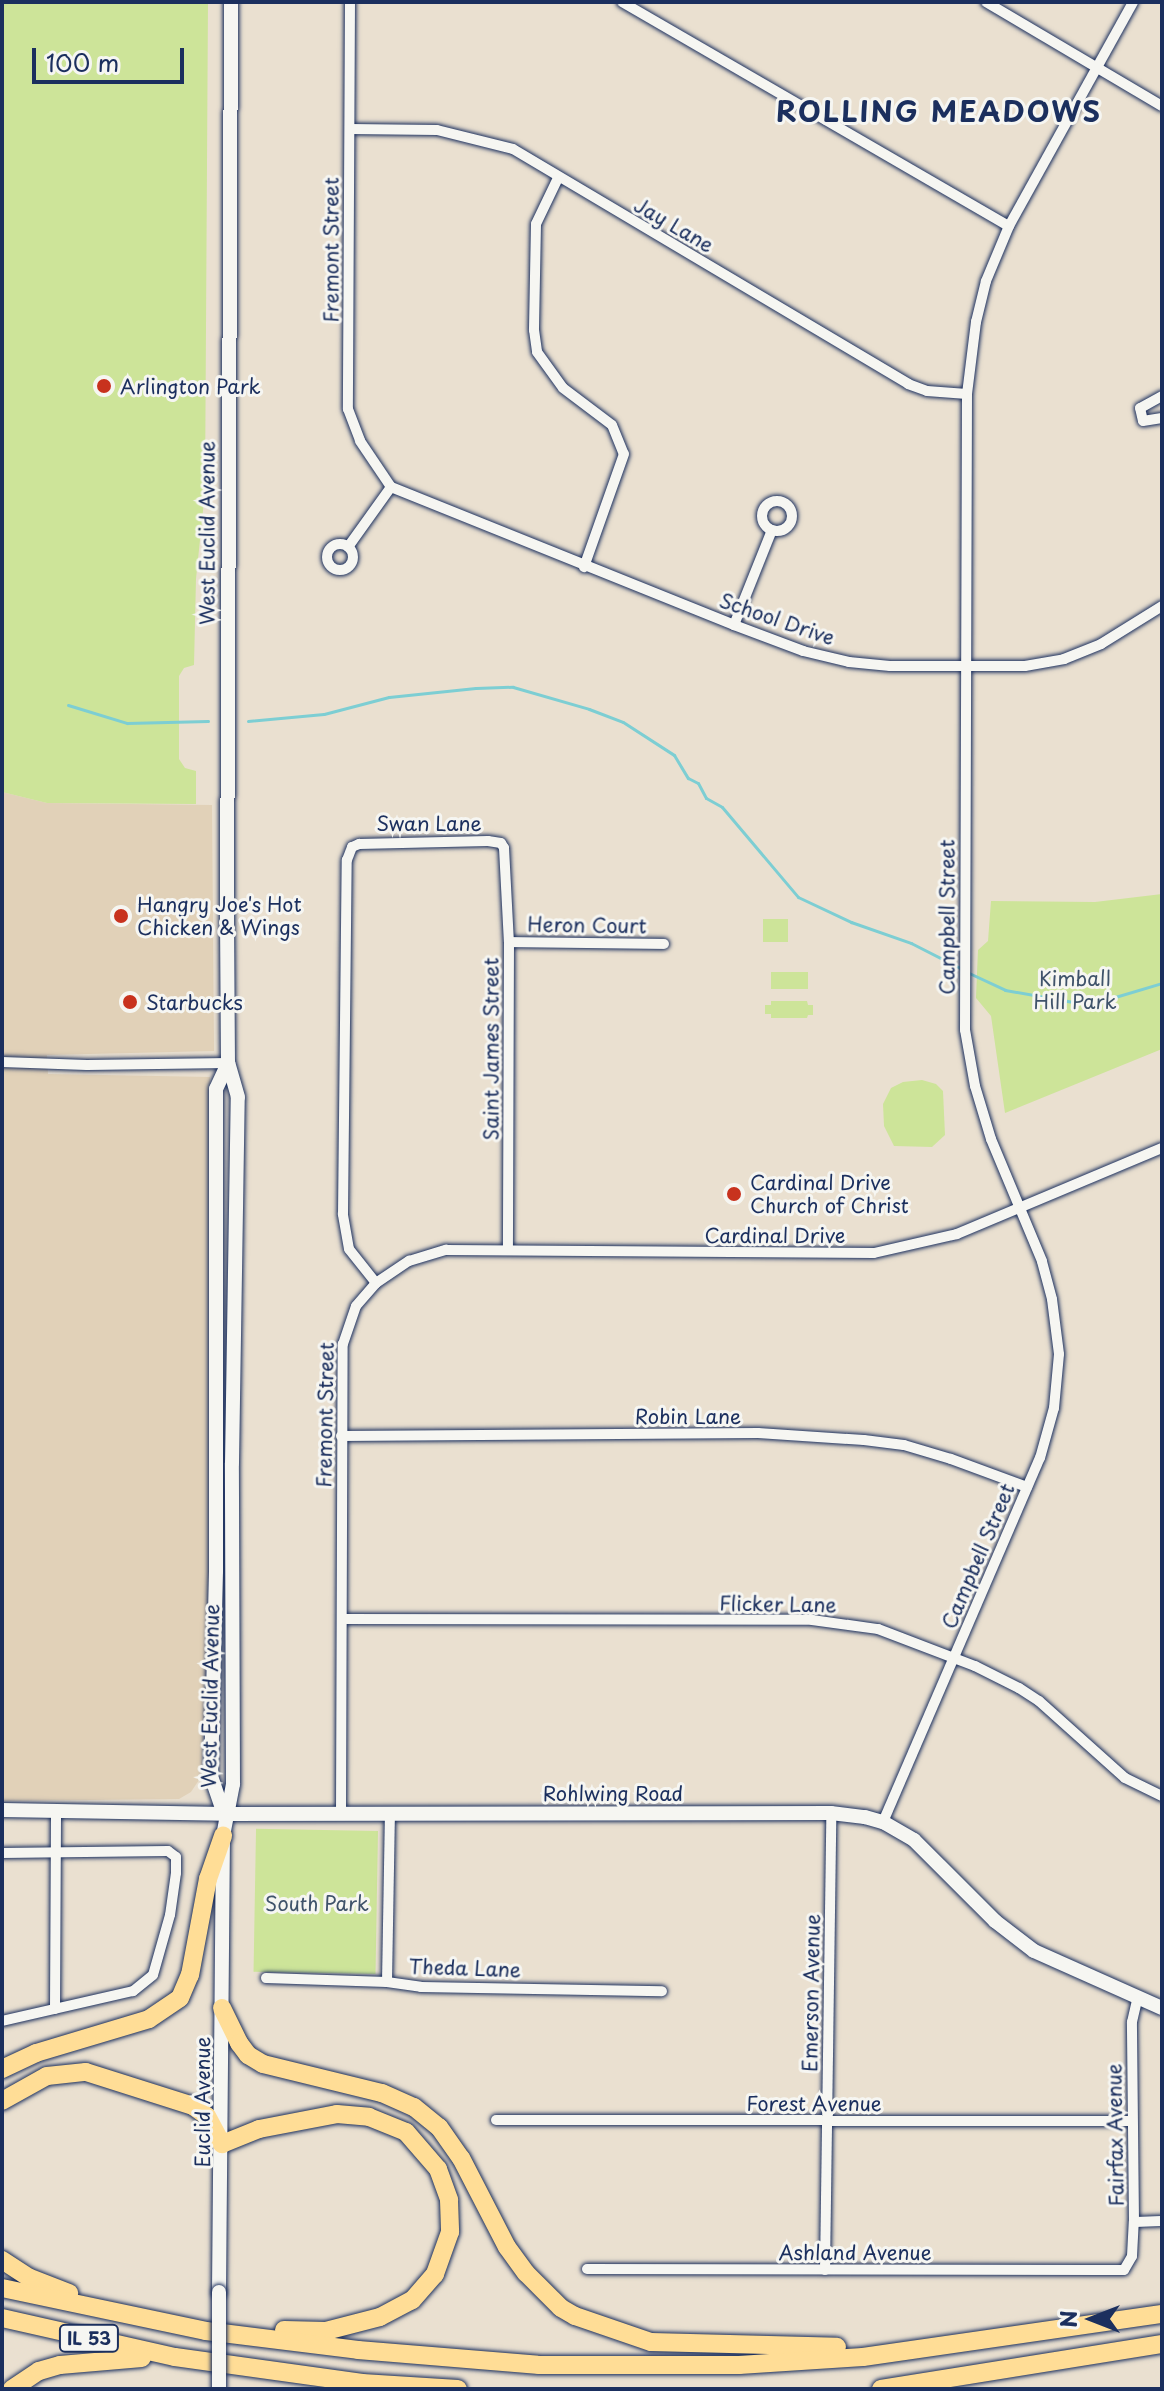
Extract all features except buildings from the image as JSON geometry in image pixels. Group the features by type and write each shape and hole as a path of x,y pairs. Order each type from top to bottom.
{"highway":[{"path":"2,2069 36,2053 149,2019 180,1998 190,1975 208,1879 223,1836"},
{"path":"222,2008 239,2043 248,2055 263,2064 382,2093 414,2107 439,2127 461,2158 507,2247 526,2273 561,2308 575,2316 627,2336 680,2345 928,2349"},
{"path":"2,2101 47,2076 75,2072 99,2074 193,2106 207,2116 222,2144 259,2129 337,2114 384,2122 406,2132 428,2156 446,2188 452,2216 447,2248 435,2274 412,2300 380,2317 326,2331 206,2331"},
{"path":"2,2260 44,2284 113,2304 166,2325"},
{"name":"IL 53","path":"2,2288 206,2331 358,2350 539,2365 739,2365 928,2349 1162,2314"},
{"name":"IL 53","path":"2,2318 175,2357 292,2375 458,2389"},
{"path":"881,2389 1162,2344"},
{"path":"12,2389 39,2371 60,2365 114,2358 175,2357"},
{"path":"292,2375 349,2389"}],"main road":[{"name":"West Euclid Avenue","path":"224,1814 233,1784 232,1463 238,1097 228,1063 231,2"},
{"name":"West Euclid Avenue","path":"224,1814 211,1776 216,1571 216,1089 228,1063"},
{"name":"Rohlwing Road","path":"2,1810 224,1814 831,1813 883,1822 914,1840 995,1921 1034,1951 1162,2008"},
{"name":"Euclid Avenue","path":"219,2389 224,1814"}],"street":[{"name":"Fremont Street","path":"350,2 348,409 364,449 391,487"},
{"path":"622,2 1009,226"},
{"path":"986,2 1162,106"},
{"name":"Campbell Street","path":"883,1822 1040,1458 1054,1408 1059,1354 1052,1299 1042,1261 1018,1208 975,1086 965,1030 967,394 979,308 986,281 1009,226 1133,2"},
{"name":"Jay Lane","path":"350,129 437,130 513,149 908,384 927,391 967,394"},
{"path":"558,178 536,224 534,330 537,352 563,388 612,425 624,454 622,469 584,567"},
{"path":"1162,396 1140,408 1143,421 1162,418"},
{"path":"348,547 391,487"},
{"name":"School Drive","path":"391,487 734,625 803,651 849,662 1025,666 1064,659 1101,644 1162,606"},
{"path":"734,625 772,530"},
{"name":"Swan Lane","path":"376,1283 354,1258 344,1226 347,860 352,847 365,841 488,841 501,843 504,848"},
{"name":"Saint James Street","path":"504,848 509,942 508,1249"},
{"name":"Heron Court","path":"509,942 664,944"},
{"path":"2,1062 87,1065 228,1063"},
{"name":"Cardinal Drive","path":"376,1283 409,1261 446,1250 874,1253 957,1234 1162,1148"},
{"name":"Fremont Street","path":"341,1814 343,1344 347,1322 363,1296 376,1283"},
{"name":"Robin Lane","path":"341,1436 758,1433 864,1440 904,1445 1027,1487"},
{"name":"Flicker Lane","path":"342,1619 812,1620 878,1629 954,1657 1039,1701 1125,1778 1162,1796"},
{"path":"55,2009 56,1810"},
{"path":"387,1982 390,1813"},
{"name":"Emerson Avenue","path":"825,2270 831,1813"},
{"path":"2,1853 168,1851 176,1857 170,1915 153,1975 133,1991 2,2021"},
{"name":"Theda Lane","path":"266,1978 387,1982 421,1987 662,1991"},
{"name":"Fairfax Avenue","path":"1124,2270 1132,2256 1134,2222 1133,2017 1138,1997"},
{"name":"Forest Avenue","path":"496,2120 1132,2121"},
{"path":"1134,2222 1162,2221"},
{"name":"Ashland Avenue","path":"587,2269 1124,2270"}],"shaded area":[{"path":"2,792 47,803 212,805 214,1051 47,1055 48,1074 210,1077 211,1609 201,1777 191,1792 179,1799 2,1801"}],"green space":[{"name":"Arlington Park","path":"2,2 208,2 205,491 196,579 194,665 184,668 179,676 179,759 185,768 196,771 196,804 47,803 2,792"},
{"name":"Kimball Hill Park","path":"1162,894 1162,1049 1005,1113 991,1016 976,998 978,950 988,941 991,901 1095,902"},
{"path":"763,919 788,919 788,942 763,942"},
{"path":"771,972 808,972 808,989 771,989"},
{"path":"771,1001 807,1001 808,1005 813,1005 813,1015 807,1018 771,1018 771,1014 765,1014 765,1005 771,1005"},
{"path":"922,1080 936,1084 943,1091 945,1135 932,1147 894,1146 884,1126 883,1104 891,1088 903,1082"},
{"name":"South Park","path":"256,1829 378,1831 376,1974 254,1972"}],"waterway":[{"path":"248,721 324,714 389,697 476,688 513,687 589,709 623,722 674,755 688,778 698,783 706,798 722,807 798,897 851,922 911,943 962,969"},
{"path":"68,705 127,723 208,721"},
{"path":"969,973 1005,990 1073,1002 1105,1000 1162,983"}],"place":[{"name":"Arlington Park","path":"104,386"},
{"name":"Hangry Joe's Hot Chicken & Wings","path":"121,916"},
{"name":"Starbucks","path":"130,1002"},
{"name":"Cardinal Drive Church of Christ","path":"734,1194"}],"district":[{"name":"ROLLING MEADOWS","path":"939,111"}]}
